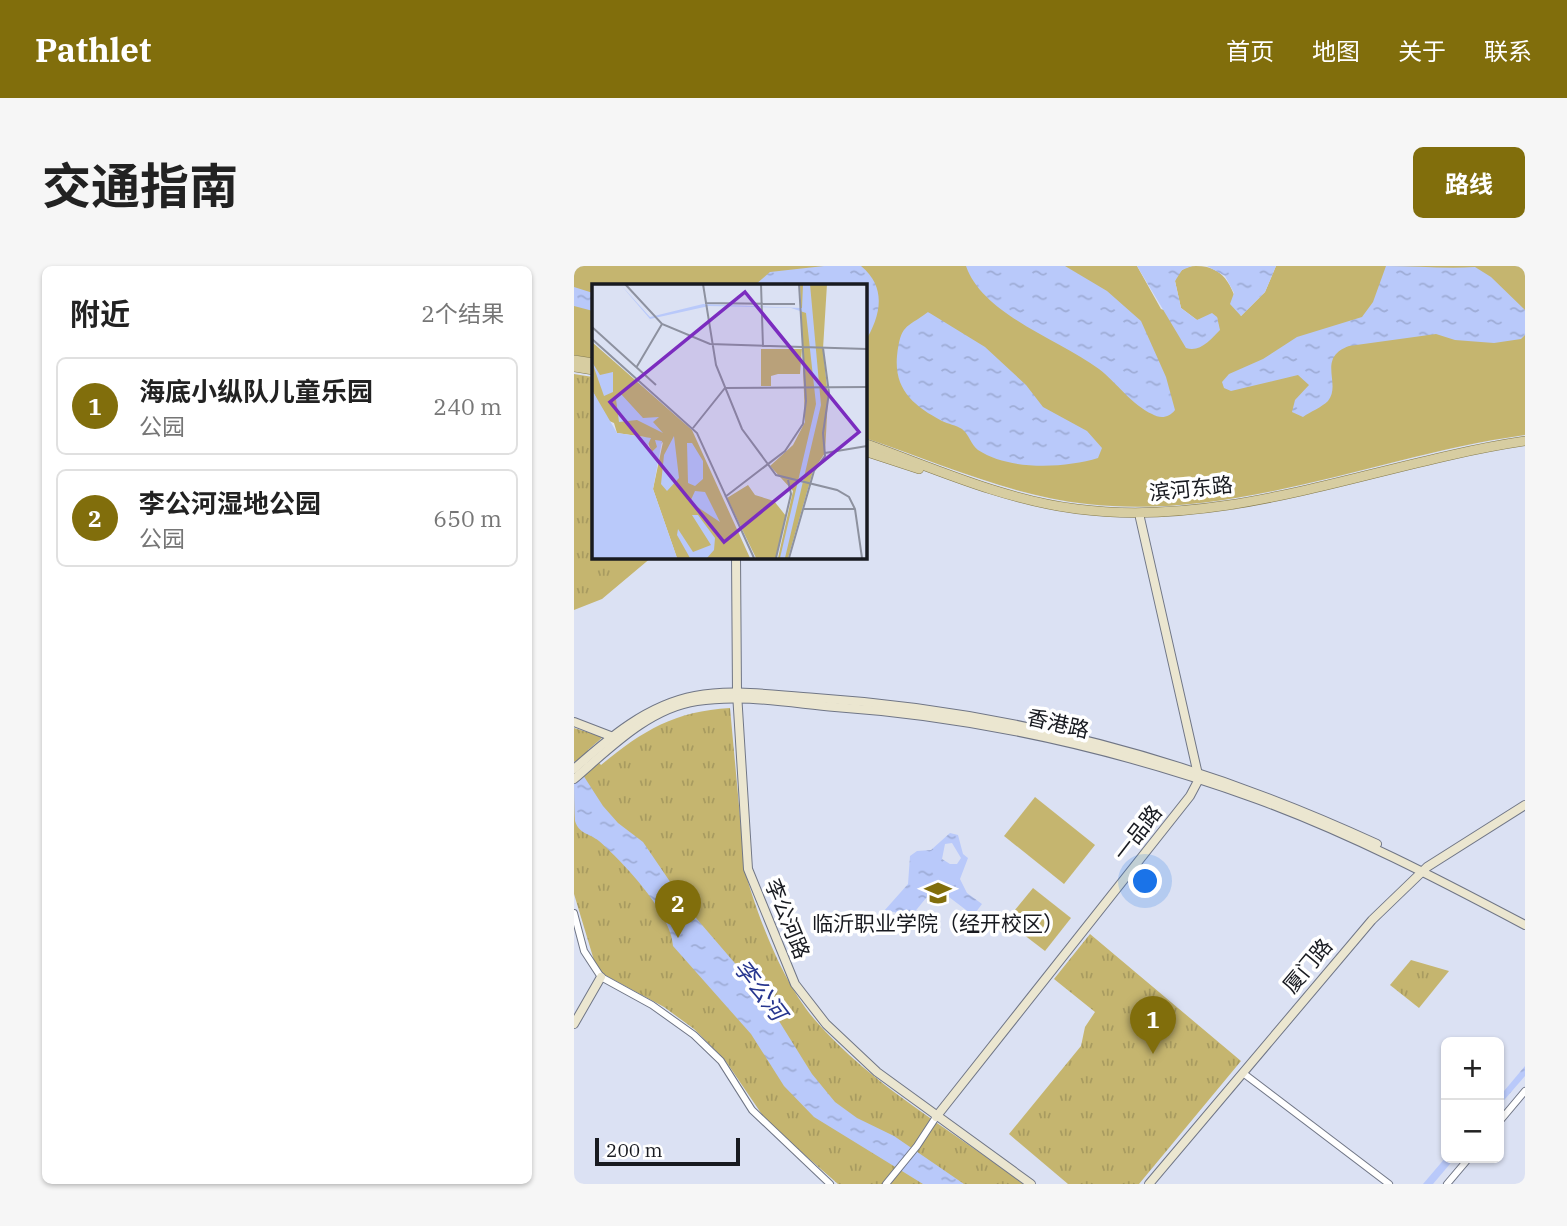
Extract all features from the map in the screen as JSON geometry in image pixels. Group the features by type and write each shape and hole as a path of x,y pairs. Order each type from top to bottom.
{"main road":[{"path":"574,360 592,363"},
{"path":"574,367 592,370"},
{"name":"滨河东路","path":"866,444 1023,499 1075,509 1140,512 1214,506 1342,484 1488,446 1525,444"},
{"name":"滨河东路","path":"866,452 1022,504 1073,514 1140,518 1217,511 1334,491 1525,444"}],"street":[{"path":"1140,518 1198,776"},
{"name":"李公河路","path":"736,558 738,696 748,869 795,984 809,1005 851,1049 936,1117 1031,1184"},
{"name":"香港路","path":"574,779 613,737 651,709 696,695 738,696 970,723 1198,776 1424,869 1525,919"},
{"name":"香港路","path":"574,769 656,715 697,701 738,696"},
{"path":"574,722 613,737"},
{"name":"一品路","path":"936,1117 1190,796 1198,776"},
{"name":"厦门路","path":"1149,1184 1342,953 1424,869 1525,804"},
{"name":"香港路","path":"1424,869 1525,925"},
{"path":"574,913 584,950 601,977 652,1005 694,1035 721,1061 752,1110 830,1184"},
{"path":"574,1024 601,977"},
{"path":"1243,1073 1389,1184"},
{"path":"1504,1116 1525,1091"},
{"path":"886,1184 917,1146 936,1117"},
{"path":"1447,1184 1465,1163"}],"green space":[{"path":"574,266 1137,266 1161,309 1219,330 1217,317 1197,320 1181,308 1175,281 1185,268 1207,267 1222,275 1232,289 1241,316 1265,292 1276,266 1525,266 1525,435 1471,444 1253,495 1198,503 1143,507 1059,500 1002,486 866,438 866,284 592,284 592,359 574,355"},
{"path":"574,374 592,377 592,558 651,558 602,599 574,610"},
{"path":"730,708 745,871 764,929 792,988 815,1020 862,1066 1023,1184 838,1184 767,1122 725,1060 694,1029 664,1007 603,974 596,967 574,894 574,728 603,737 588,750 601,765 631,742 660,725 692,713"},
{"path":"1035,797 1095,845 1064,884 1004,836"},
{"path":"1033,888 1071,918 1045,951 1006,921"},
{"path":"1090,934 1241,1061 1139,1184 1068,1184 1009,1134 1081,1046 1085,1027 1095,1012 1054,979"},
{"path":"1411,960 1449,971 1419,1008 1390,985"}],"water":[{"path":"824,266 861,266 875,284 879,303 866,340 866,284 756,284 770,272"},
{"path":"966,266 1065,266 1107,291 1141,321 1166,377 1175,410 1170,415 1161,417 1145,410 1099,369 1024,325 988,299"},
{"path":"1137,266 1192,266 1182,270 1175,281 1181,308 1197,320 1212,313 1217,317 1220,330 1201,347 1186,348"},
{"path":"1207,266 1276,266 1265,292 1241,316 1230,304 1234,293 1225,276"},
{"path":"1386,266 1475,267 1491,277 1525,310 1525,335 1521,339 1494,343 1455,340 1436,334 1349,346 1334,357 1333,387 1328,401 1303,417 1292,412 1295,400 1309,385 1298,375 1231,391 1224,388 1222,382 1229,374 1263,359 1297,337 1362,317 1373,302"},
{"path":"574,287 592,293 592,311 574,306"},
{"path":"928,312 985,347 1026,385 1043,407 1087,431 1102,448 1098,458 1070,464 1038,466 1006,462 978,450 962,429 942,421 915,403 908,396 899,378 897,356 905,328"},
{"path":"574,761 603,806 618,823 643,842 690,911 764,997 812,1074 835,1102 857,1118 894,1136 964,1184 923,1184 814,1117 784,1086 751,1034 673,946 671,933 645,889 609,850 577,825"},
{"path":"950,833 958,835 963,854 968,858 960,879 967,893 982,904 976,912 970,913 945,894 942,885 935,887 904,925 895,912 884,911 908,884 910,856 917,851 931,850","holes":["952,843 961,858 957,864 950,864 942,859 945,844"]},
{"path":"1525,1066 1525,1076 1504,1100 1504,1091"},
{"path":"1441,1163 1451,1163 1433,1184 1423,1184"}],"place":[{"name":"临沂职业学院（经开校区）","path":"938,893"},
{"name":"李公河湿地公园","path":"678,938"},
{"name":"海底小纵队儿童乐园","path":"1153,1054"}],"water label":[{"name":"李公河","path":"760,990"}]}
